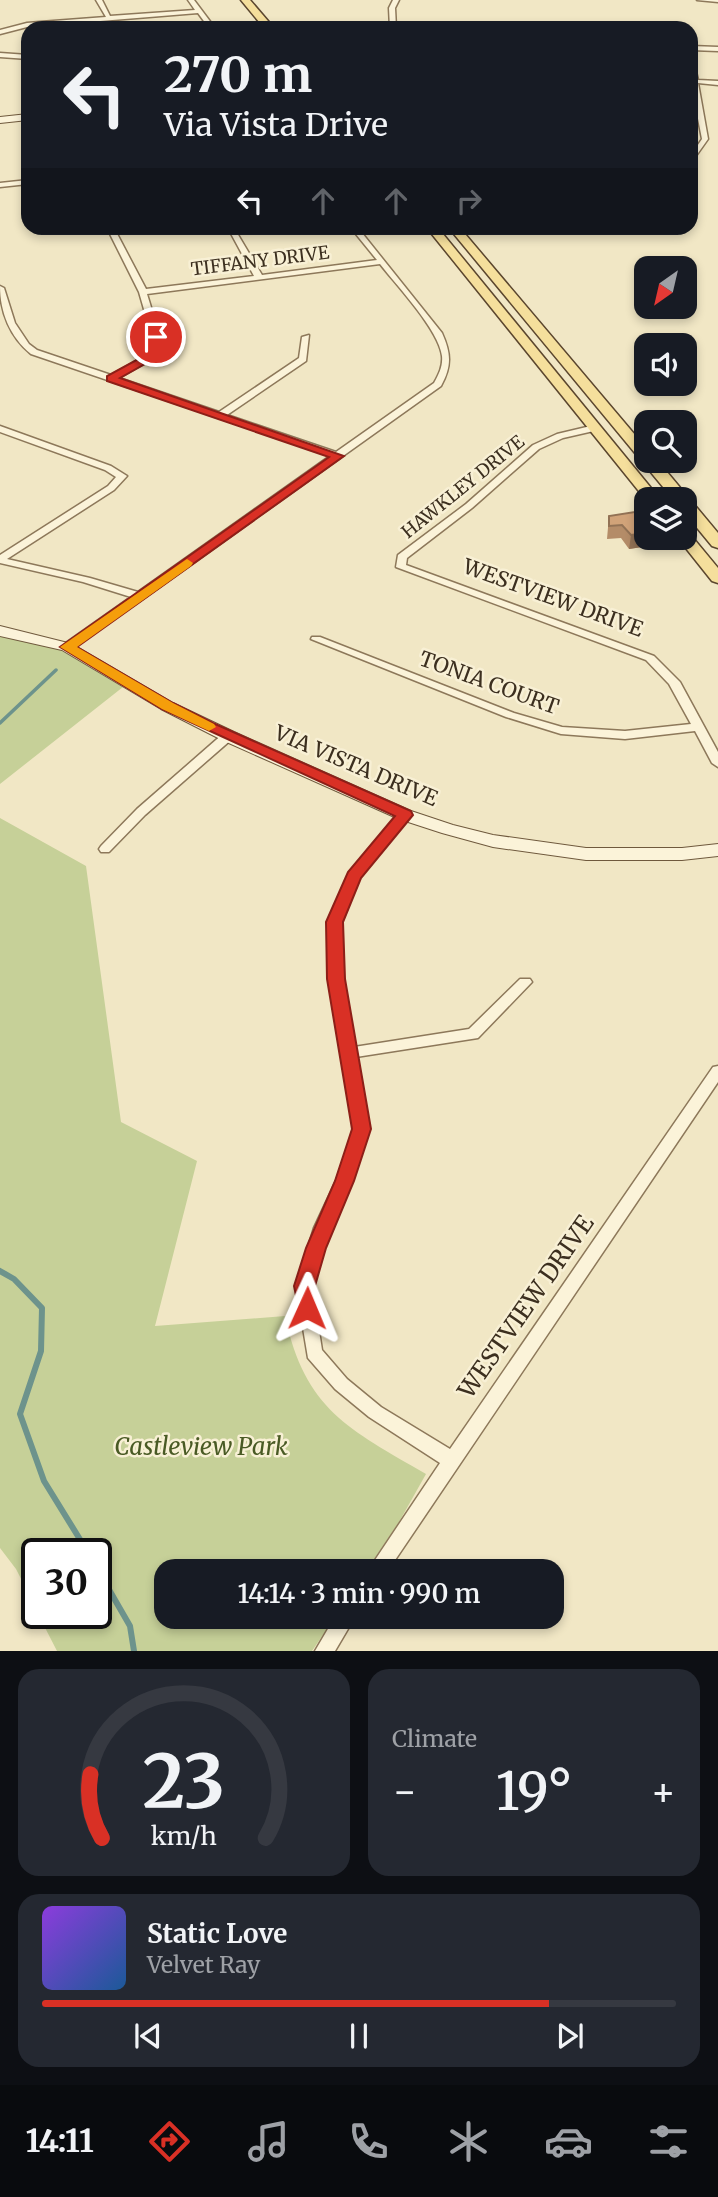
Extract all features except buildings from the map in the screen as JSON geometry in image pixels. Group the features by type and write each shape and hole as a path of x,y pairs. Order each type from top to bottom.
{"main road":[{"path":"246,0 263,21"},
{"path":"438,235 643,487"},
{"path":"460,235 634,443"},
{"path":"660,473 671,487"},
{"path":"697,518 718,544"},
{"path":"695,550 718,578"}],"street":[{"path":"99,0 108,16"},
{"path":"191,0 206,21"},
{"path":"393,21 392,8 396,0"},
{"path":"700,0 718,0"},
{"path":"63,21 198,11"},
{"path":"1,31 21,26"},
{"path":"698,48 718,49"},
{"path":"0,55 21,56"},
{"path":"698,82 718,83"},
{"path":"0,113 21,112"},
{"path":"0,120 21,118"},
{"path":"698,125 705,139 698,150"},
{"path":"0,185 21,183"},
{"path":"111,379 149,358 156,337 143,292 114,235"},
{"path":"235,235 259,277"},
{"path":"67,647 438,384 447,367 446,350 438,333 360,235"},
{"name":"TIFFANY DRIVE","path":"143,292 381,262"},
{"path":"0,288 2,301 21,343 34,352 338,456"},
{"path":"221,415 303,359 306,337"},
{"name":"HAWKLEY DRIVE","path":"401,567 402,557 469,506 536,447 560,436 595,428"},
{"path":"0,429 108,468 122,476 111,488 0,559"},
{"path":"0,559 140,596"},
{"name":"WESTVIEW DRIVE","path":"401,567 650,658 674,682 718,763"},
{"name":"VIA VISTA DRIVE","path":"0,631 67,647 167,706 405,815 492,841 586,854 682,854 718,850"},
{"name":"TONIA COURT","path":"316,639 510,715 562,730 625,735 697,727"},
{"path":"105,849 141,812 228,736"},
{"path":"405,815 353,876 335,922 336,979 361,1129 344,1181 322,1228 304,1286 314,1353 341,1384 375,1412 451,1460"},
{"path":"348,1053 473,1034 525,982"},
{"name":"WESTVIEW DRIVE","path":"385,1559 718,1071"},
{"path":"324,1651 338,1629"}],"green space":[{"path":"0,631 60,650 92,665 123,687 0,784"},
{"name":"Castleview Park","path":"0,818 86,866 121,1122 197,1161 155,1326 285,1316 305,1374 334,1413 374,1444 426,1474 374,1559 154,1559 154,1629 327,1629 312,1651 57,1651 46,1629 112,1629 112,1538 21,1538 21,1579 0,1548"}],"waterway":[{"path":"0,723 56,670"},
{"path":"0,1271 14,1279 42,1308 41,1351 20,1414 44,1481 79,1538"},
{"path":"112,1595 130,1626 134,1651"}],"slow traffic":[{"path":"187,563 67,647 167,706 209,727"}],"route":[{"path":"156,337 149,358 111,379 338,456 67,647 167,706 405,815 353,876 335,922 336,979 361,1129 344,1181 322,1228 304,1286 307,1308"}]}
